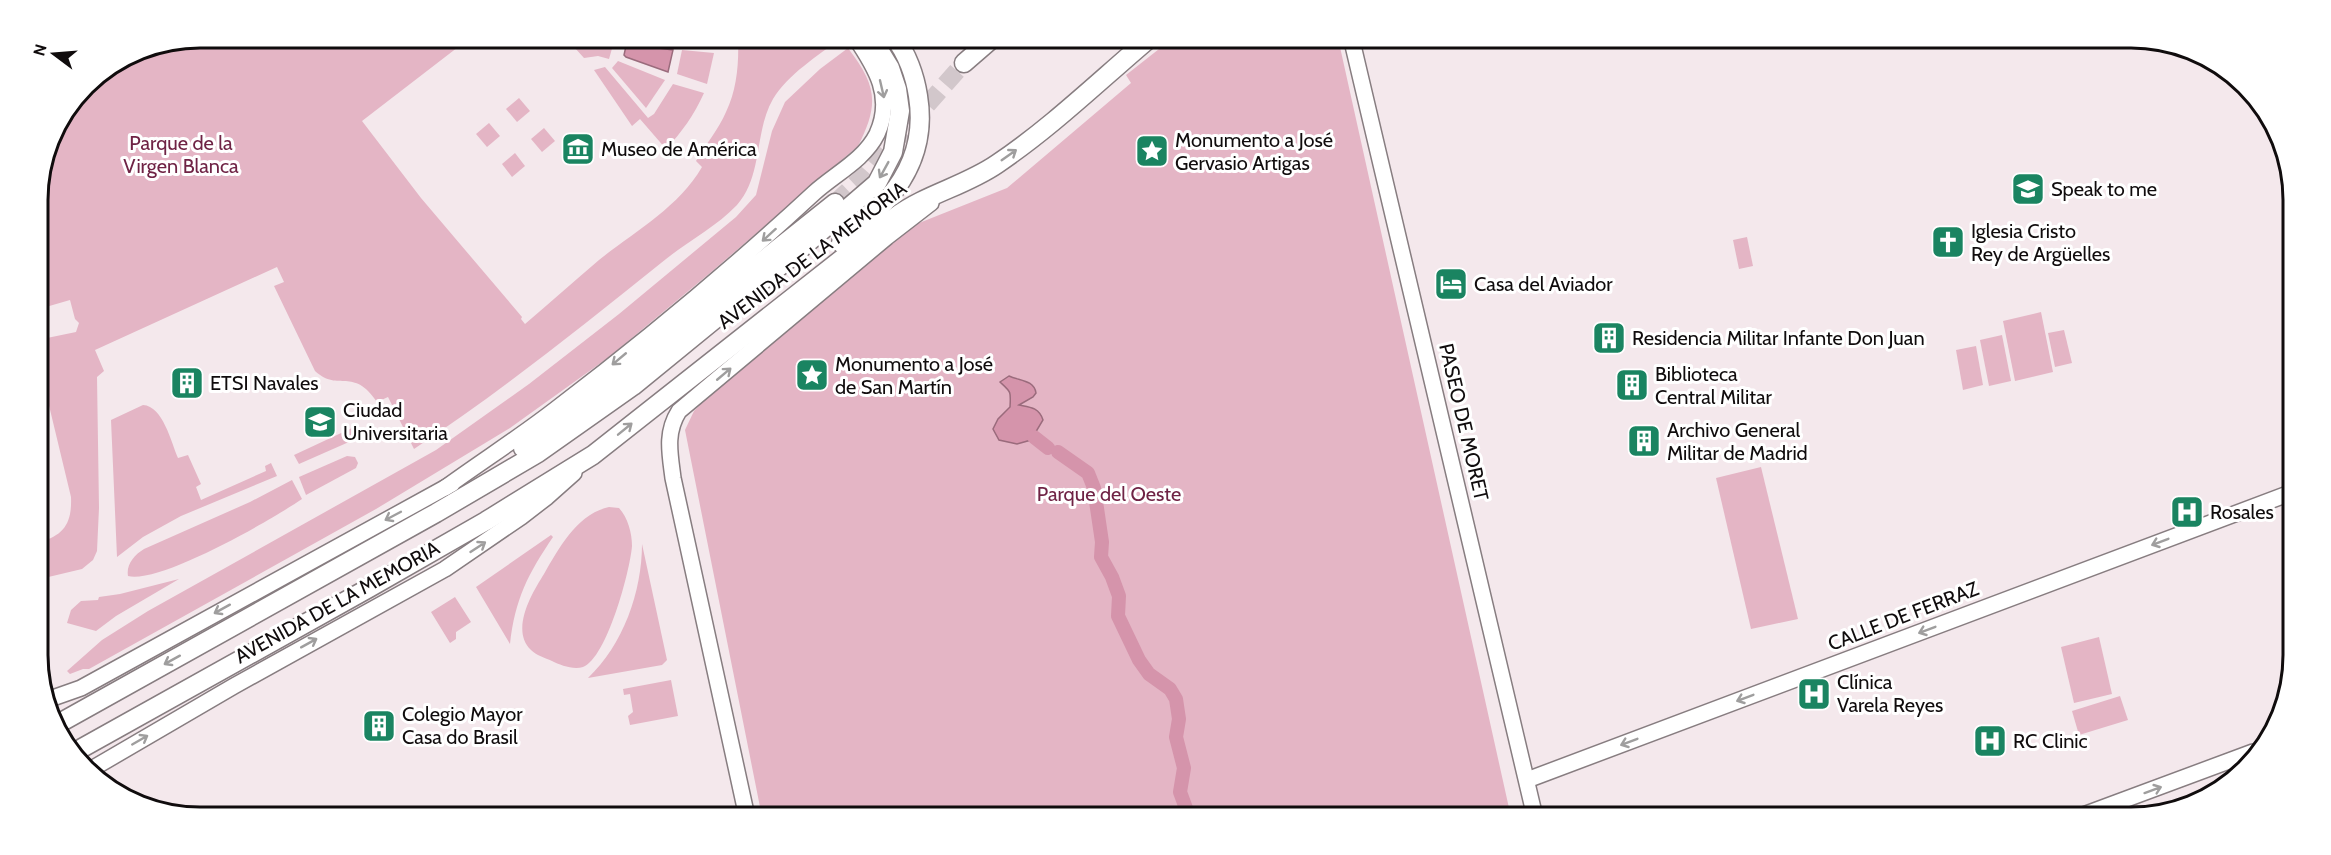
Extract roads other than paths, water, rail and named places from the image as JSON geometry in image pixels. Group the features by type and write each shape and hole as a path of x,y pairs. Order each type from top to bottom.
{"highway":[{"name":"AVENIDA DE LA MEMORIA","path":"65,720 436,513 538,453 633,386 791,257 878,183 893,152 900,111 897,89 890,68 877,48"},
{"path":"657,403 682,374 854,232 897,189 912,163 918,140 921,111 910,66 900,48"},
{"path":"964,63 982,48"},
{"name":"AVENIDA DE LA MEMORIA","path":"82,748 389,577 545,486 593,455 907,208 935,194 959,186 1016,151 1139,48"},
{"name":"AVENIDA DE LA MEMORIA","path":"436,513 608,388 835,203"}],"main road":[{"path":"445,488 555,410 606,370 764,239 821,187 863,153 877,132 884,111 884,98 876,69 862,48"},
{"name":"PASEO DE MORET","path":"1353,48 1533,807"},
{"path":"745,807 673,478 669,435 679,411 887,237 928,205 959,186"},
{"name":"AVENIDA DE LA MEMORIA","path":"54,697 81,688 445,488 530,444"},
{"name":"AVENIDA DE LA MEMORIA","path":"97,766 445,568 494,537 547,497 593,455"},
{"name":"CALLE DE FERRAZ","path":"1527,780 2283,496"},
{"path":"2105,807 2246,754"}],"waterway":[{"path":"1034,437 1048,448"},
{"path":"1058,452 1088,473 1094,488 1102,542 1101,557 1119,596 1118,616 1139,660 1149,674 1170,689 1176,699 1179,719 1176,737 1184,768 1180,792 1186,807"}],"tunnel":[{"path":"835,203 866,174 964,63"}],"place":[{"name":"Museo de América","path":"578,149"},
{"name":"Monumento a José Gervasio Artigas","path":"1152,151"},
{"name":"Speak to me","path":"2028,189"},
{"name":"Iglesia Cristo Rey de Argüelles","path":"1948,242"},
{"name":"Casa del Aviador","path":"1451,284"},
{"name":"Residencia Militar Infante Don Juan","path":"1609,338"},
{"name":"Monumento a José de San Martín","path":"812,375"},
{"name":"ETSI Navales","path":"187,383"},
{"name":"Biblioteca Central Militar","path":"1632,385"},
{"name":"Ciudad Universitaria","path":"320,422"},
{"name":"Archivo General Militar de Madrid","path":"1644,441"},
{"name":"Rosales","path":"2187,512"},
{"name":"Clínica Varela Reyes","path":"1814,694"},
{"name":"Colegio Mayor Casa do Brasil","path":"379,726"},
{"name":"RC Clinic","path":"1990,741"}],"park label":[{"name":"Parque de la Virgen Blanca","path":"181,154"},
{"name":"Parque del Oeste","path":"1109,494"}]}
